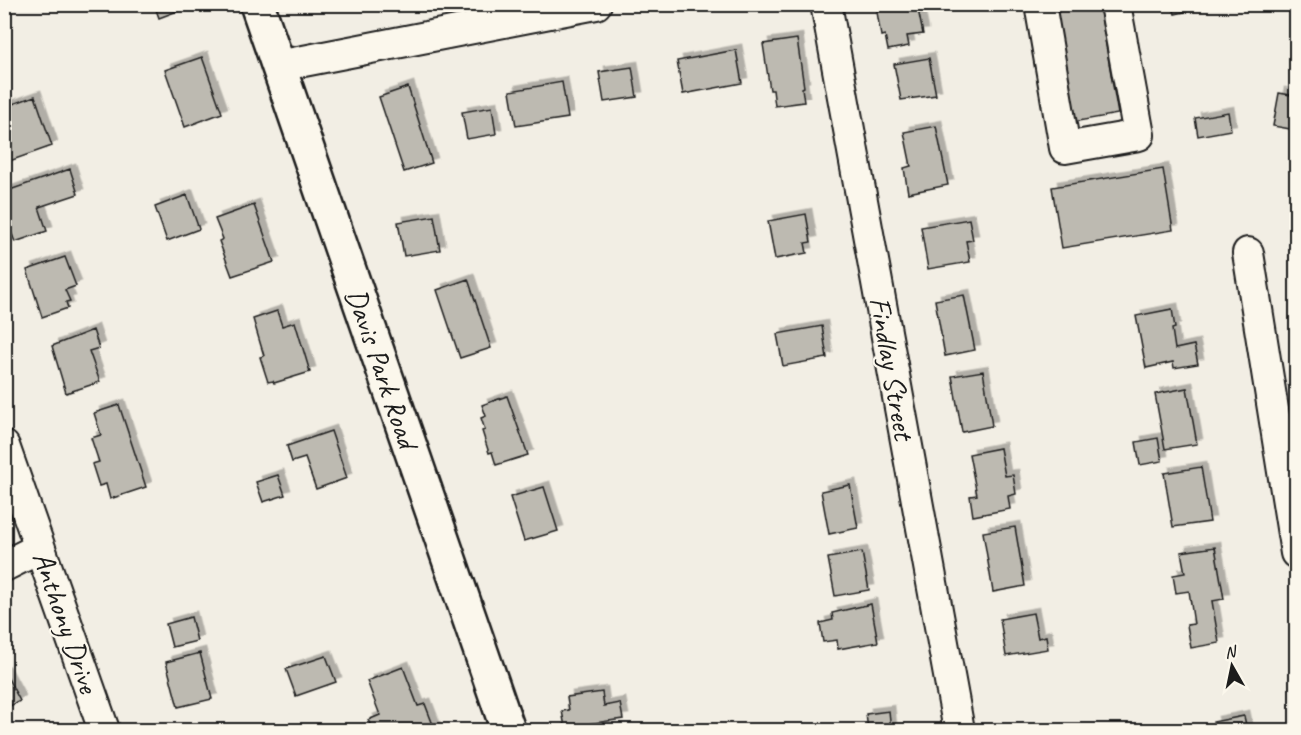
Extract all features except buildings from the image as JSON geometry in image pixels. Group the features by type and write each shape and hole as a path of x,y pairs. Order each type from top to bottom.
{"main road":[{"name":"Davis Park Road","path":"257,4 508,730"}],"street":[{"path":"278,66 596,4"},
{"name":"Findlay Street","path":"826,4 959,730"},
{"path":"1040,4 1065,148 1138,135 1115,4"},
{"path":"1248,253 1291,484 1296,553"},
{"name":"Anthony Drive","path":"4,446 104,730"},
{"path":"4,566 40,548"}]}
